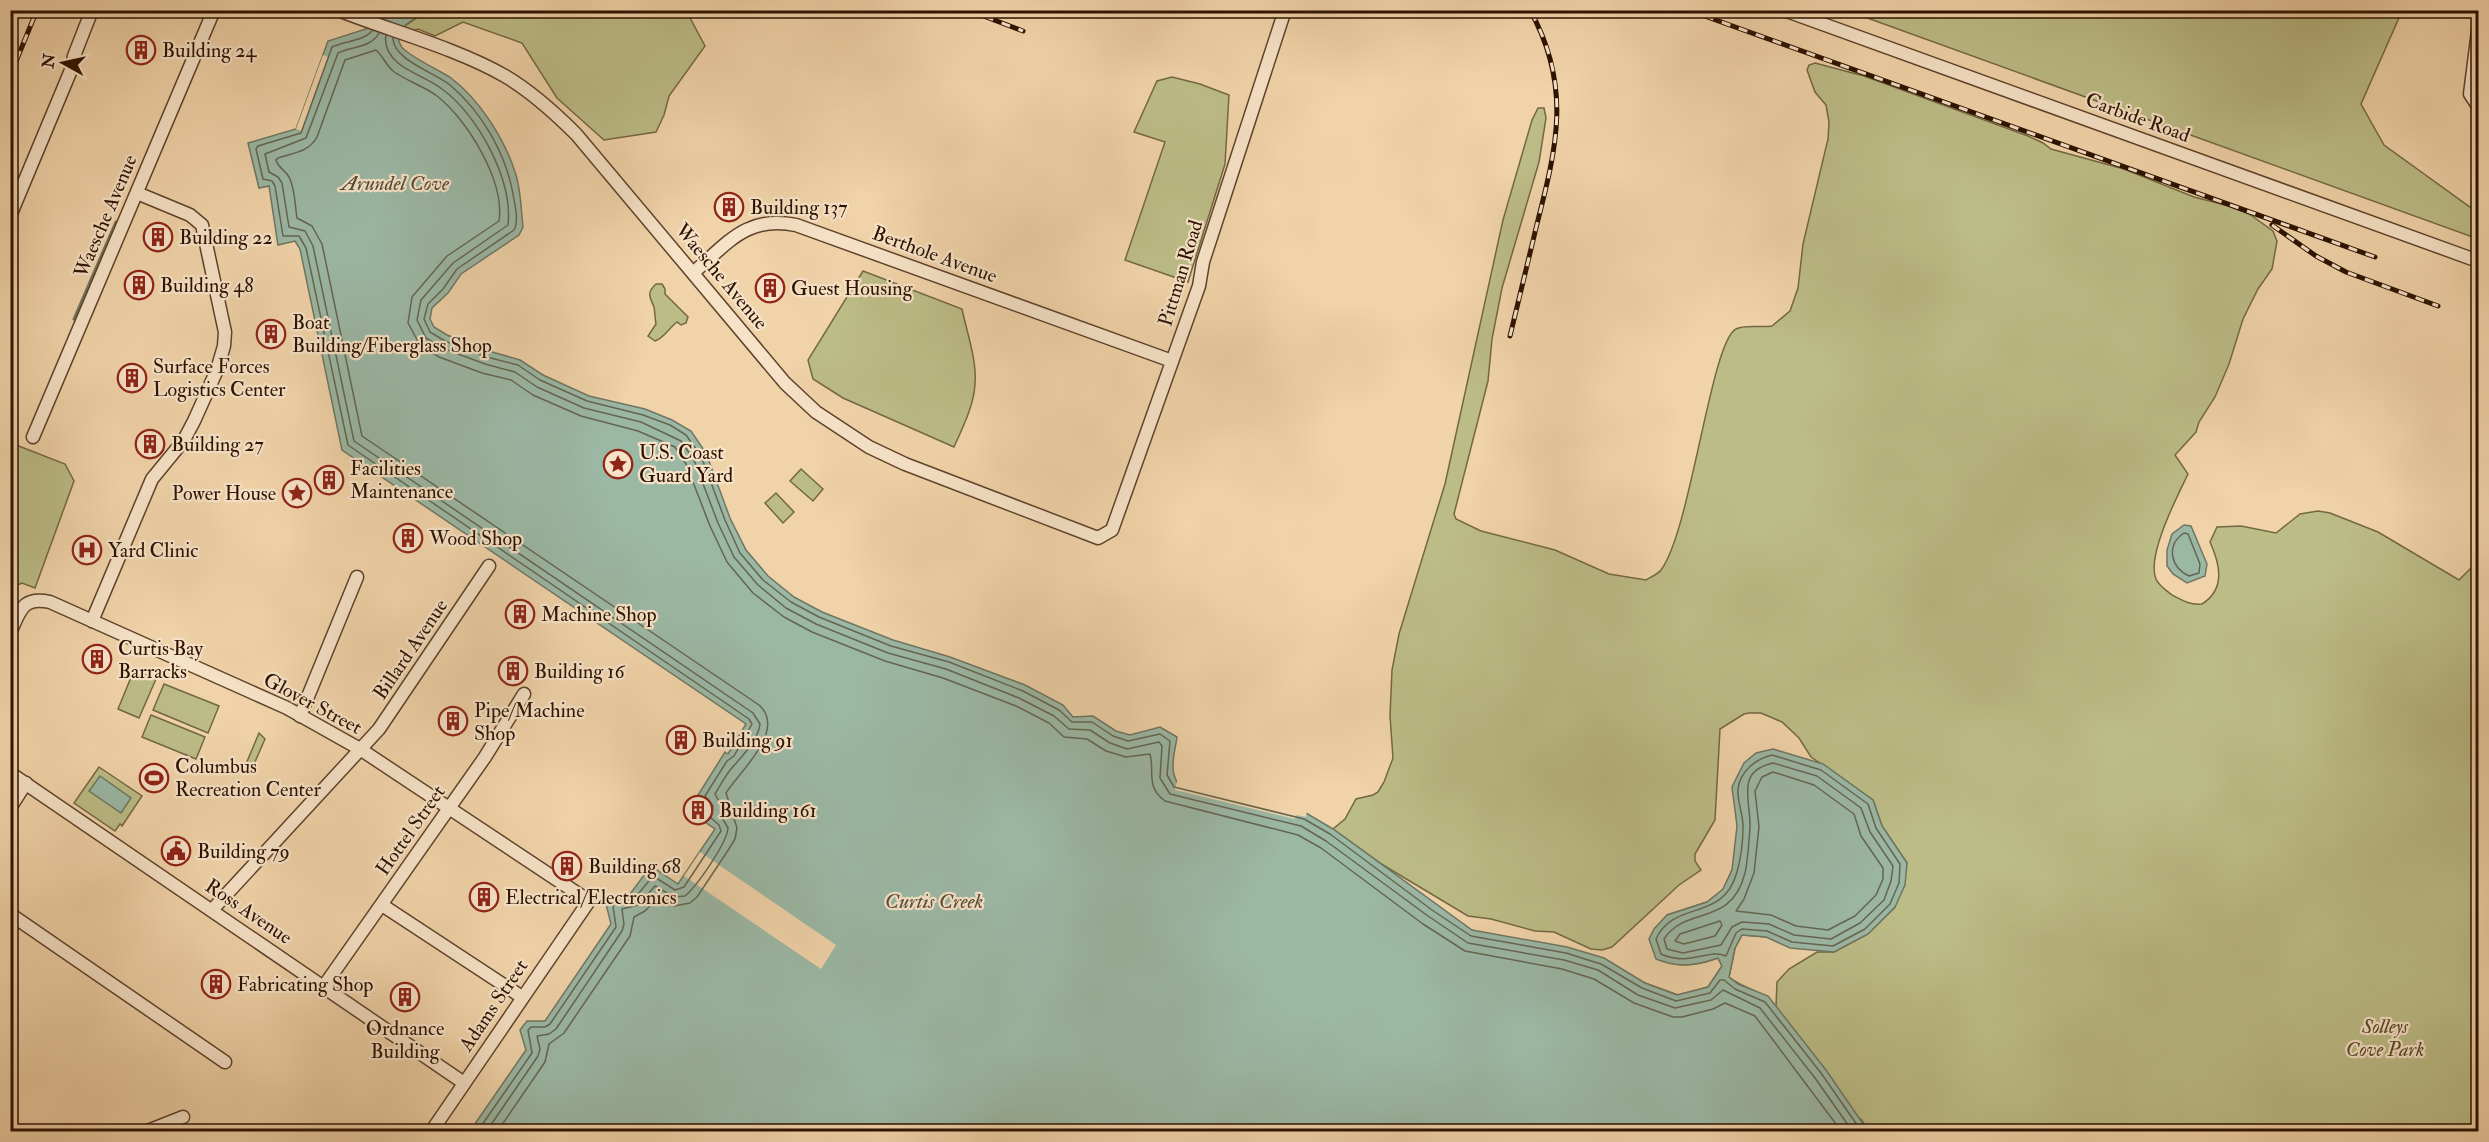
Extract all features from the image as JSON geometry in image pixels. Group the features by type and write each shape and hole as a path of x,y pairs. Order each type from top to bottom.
{"street":[{"path":"10,216 71,70 92,10"},
{"name":"Waesche Avenue","path":"33,437 214,10"},
{"name":"Waesche Avenue","path":"338,10 480,63 528,91 553,111 576,134 694,272 785,383 816,412 842,431 905,464 1098,538"},
{"name":"Pittman Road","path":"1098,538 1112,530 1199,286 1203,262 1285,10"},
{"name":"Carbide Road","path":"1784,10 2478,261"},
{"path":"2478,31 2470,94 2478,106"},
{"path":"92,621 152,478 184,440 217,370 224,346 225,332 202,225 190,215 137,193"},
{"name":"Berthole Avenue","path":"694,272 743,231 757,224 783,222 1172,361"},
{"name":"Billard Avenue","path":"212,910 379,729 489,567"},
{"path":"300,716 357,577"},
{"name":"Glover Street","path":"10,633 22,608 34,601 50,602 286,708 360,749 589,901"},
{"name":"Hottel Street","path":"324,986 450,808 524,694"},
{"name":"Ross Avenue","path":"10,773 464,1083"},
{"path":"10,808 26,783"},
{"name":"Adams Street","path":"430,1131 589,901"},
{"path":"382,905 522,996"},
{"path":"10,914 225,1062"},
{"path":"145,1131 183,1117"}],"green space":[{"path":"422,11 691,11 689,16 705,46 669,96 656,132 604,140 557,98 522,43 463,22 435,36 418,29 411,31 402,28 421,15"},
{"path":"1848,11 2402,11 2361,104 2384,145 2478,213 2478,239"},
{"name":"Solleys Cove Park","path":"1815,63 1864,76 2028,136 2051,149 2124,169 2194,197 2233,207 2249,214 2273,231 2277,241 2272,269 2258,289 2243,319 2229,364 2215,397 2199,422 2196,432 2175,455 2188,474 2159,541 2154,569 2157,581 2172,595 2187,602 2202,604 2215,591 2219,576 2210,542 2217,527 2241,526 2276,533 2300,514 2318,511 2330,513 2378,532 2459,580 2478,561 2478,1131 1868,1131 1862,1120 1645,983 1678,995 1708,987 1722,966 1718,958 1702,963 1679,965 1656,958 1667,915 1707,902 1723,890 1732,870 1766,937 1742,935 1735,948 1729,977 1766,997 1776,1007 1777,982 1789,969 1817,952 1834,952 1868,934 1895,907 1907,863 1882,826 1873,800 1811,757 1799,738 1782,722 1761,713 1744,714 1720,729 1715,820 1695,854 1695,861 1701,870 1679,885 1612,947 1602,950 1591,949 1554,932 1535,931 1491,919 1468,916 1383,865 1333,829 1345,819 1356,799 1378,792 1393,758 1390,716 1392,670 1399,634 1445,484 1503,220 1532,120 1538,108 1544,108 1546,118 1539,162 1502,288 1492,339 1488,381 1454,514 1456,519 1481,531 1555,550 1609,574 1646,580 1661,570 1672,549 1682,517 1709,400 1727,341 1739,328 1772,326 1790,311 1798,288 1803,244 1828,139 1829,122 1826,105 1815,92 1807,70 1809,65"},
{"path":"1172,77 1229,95 1225,164 1188,282 1125,260 1165,142 1134,132 1157,81"},
{"path":"863,271 962,309 973,356 975,384 970,408 954,447 843,398 813,379 808,360"},
{"path":"656,284 662,284 665,294 688,317 686,323 681,325 677,322 655,341 648,336 656,324 650,295"},
{"path":"11,443 65,464 74,481 35,588 22,583 13,587 11,592"},
{"path":"801,469 823,489 813,501 790,481"},
{"path":"776,493 794,512 783,523 765,503"},
{"path":"134,670 156,679 139,718 118,709"},
{"path":"164,684 219,706 208,733 153,710"},
{"path":"151,715 205,737 196,759 142,737"},
{"path":"259,733 265,739 251,771 246,773 243,771"},
{"path":"99,767 142,796 122,826 120,824 115,831 74,803"}],"water":[{"name":"Curtis Creek","path":"373,11 422,11 421,15 407,23 400,31 401,46 416,58 451,78 481,108 504,146 518,185 523,227 519,235 461,274 448,293 432,308 430,319 434,327 447,335 520,360 543,375 589,396 645,409 691,431 706,453 730,518 746,550 768,576 794,597 822,612 893,640 950,657 1025,685 1063,705 1073,717 1093,716 1116,731 1130,735 1160,727 1177,737 1173,766 1177,782 1306,813 1333,829 1472,930 1567,947 1604,958 1645,983 1677,995 1708,987 1722,966 1718,958 1687,965 1672,964 1656,959 1649,939 1654,929 1667,915 1707,902 1723,889 1732,870 1737,826 1732,787 1744,763 1756,753 1773,749 1823,764 1873,800 1882,826 1907,863 1905,885 1895,907 1868,934 1834,952 1790,948 1766,937 1742,935 1735,948 1729,977 1738,984 1768,996 1826,1070 1868,1131 470,1131 526,1050 520,1030 527,1021 545,1021 611,924 606,904 613,896 630,894 651,866 678,884 715,829 702,820 709,808 695,800 725,752 728,754 746,724 342,450 300,249 295,241 278,245 269,186 259,188 248,143 296,129 328,41 366,29"},
{"path":"2184,525 2191,526 2207,564 2205,576 2187,583 2173,574 2167,566 2167,550 2172,534"},
{"path":"100,776 131,798 121,813 89,791"}],"pier":[{"path":"323,55 328,57 302,131 296,129"},
{"path":"1178,778 1307,810 1306,817 1296,815 1295,819 1175,790"},
{"path":"700,852 836,945 821,969 684,876"}],"waterway":[{"path":"74,319 116,222"}],"railway":[{"path":"10,76 37,10"},
{"path":"968,10 1023,31"},
{"path":"1510,336 1550,168 1557,116 1552,65 1530,10"},
{"path":"1688,10 2375,257"},
{"path":"2272,225 2316,256 2346,272 2438,306"}],"place":[{"name":"Building 24","path":"141,50"},
{"name":"Building 137","path":"729,207"},
{"name":"Building 22","path":"158,237"},
{"name":"Building 48","path":"139,285"},
{"name":"Guest Housing","path":"770,288"},
{"name":"Boat Building/Fiberglass Shop","path":"271,334"},
{"name":"Surface Forces Logistics Center","path":"132,378"},
{"name":"Building 27","path":"150,444"},
{"name":"U.S. Coast Guard Yard","path":"618,464"},
{"name":"Facilities Maintenance","path":"329,480"},
{"name":"Power House","path":"297,493"},
{"name":"Wood Shop","path":"408,538"},
{"name":"Yard Clinic","path":"87,550"},
{"name":"Machine Shop","path":"520,614"},
{"name":"Curtis Bay Barracks","path":"97,659"},
{"name":"Building 16","path":"513,671"},
{"name":"Pipe/Machine Shop","path":"453,721"},
{"name":"Building 91","path":"681,740"},
{"name":"Columbus Recreation Center","path":"154,778"},
{"name":"Building 161","path":"698,810"},
{"name":"Building 79","path":"176,851"},
{"name":"Building 68","path":"567,866"},
{"name":"Electrical/Electronics","path":"484,897"},
{"name":"Fabricating Shop","path":"216,984"},
{"name":"Ordnance Building","path":"405,997"}],"water label":[{"name":"Arundel Cove","path":"395,183"}]}
